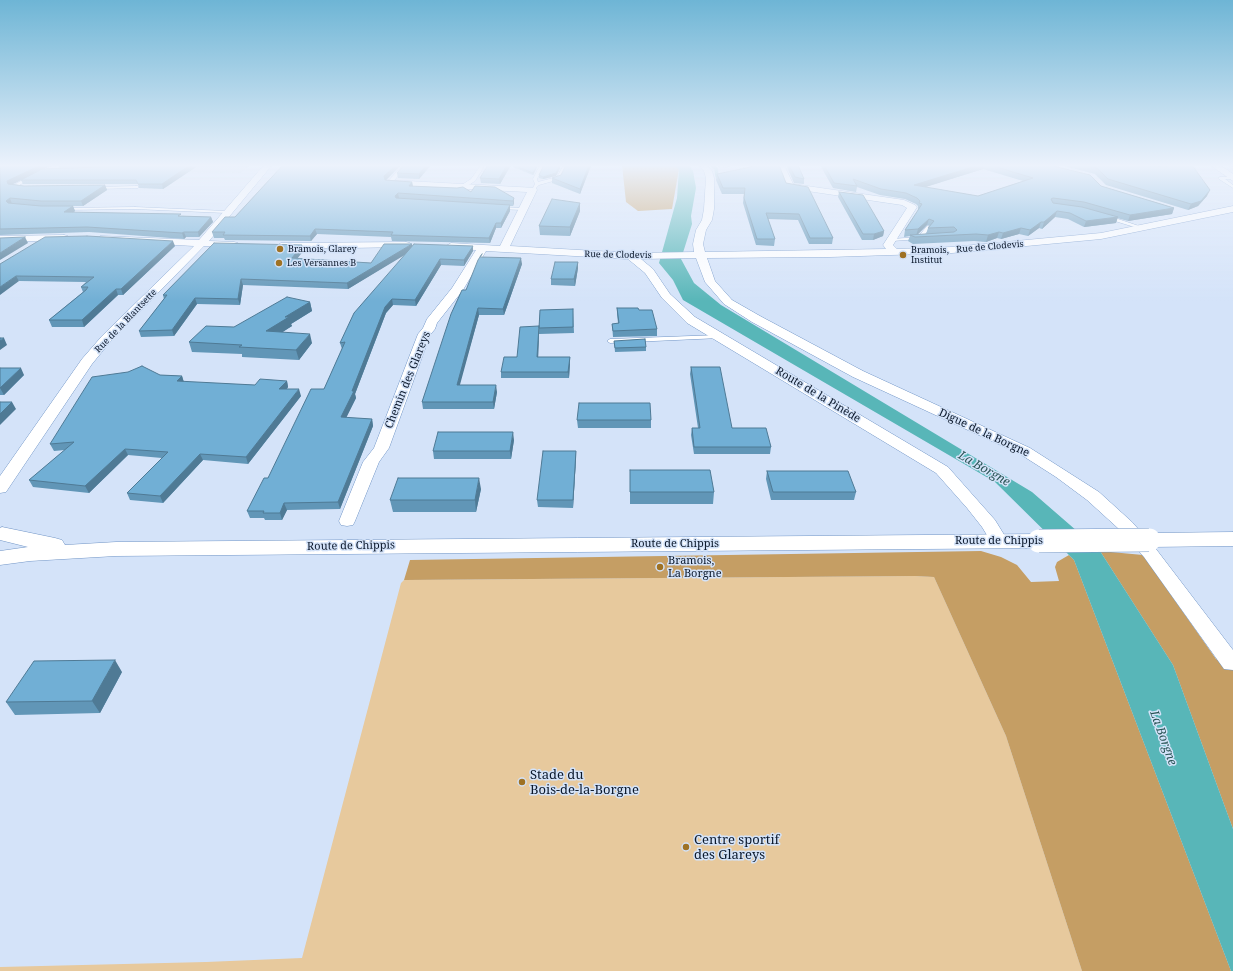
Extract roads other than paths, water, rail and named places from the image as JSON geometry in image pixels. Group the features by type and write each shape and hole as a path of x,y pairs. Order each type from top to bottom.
{"street":[{"path":"504,248 522,210"},
{"name":"Digue de la Borgne","path":"710,210 707,220 701,230 698,244 698,255 710,282 728,302 756,319 858,374 1025,450 1093,496 1126,526 1150,553 1231,663"},
{"path":"894,252 888,245 910,210"},
{"name":"Rue de Clodevis","path":"444,246 504,248 631,256 894,252 1015,245 1101,236 1226,210"},
{"name":"Rue de la Blantsette","path":"0,488 96,351 106,339 201,244 226,212"},
{"path":"1180,212 1194,216"},
{"path":"95,237 246,246"},
{"path":"26,250 45,238"},
{"path":"2,240 74,238"},
{"path":"267,246 418,245"},
{"name":"Chemin des Glareys","path":"347,521 371,462 381,448 424,334 428,329 430,322 457,290 483,247"},
{"name":"Route de la Pinède","path":"631,256 649,271 675,306 691,320 942,470 973,504 999,541"},
{"name":"Route de Chippis","path":"0,537 56,545 116,549"},
{"name":"Route de Chippis","path":"0,558 36,554 116,549 1233,539"}],"lane":[{"path":"188,210 226,212"},
{"path":"1101,216 1143,228"},
{"path":"919,238 929,227"},
{"path":"892,240 926,238"},
{"path":"610,341 718,337"}],"water":[{"name":"La Borgne","path":"674,210 692,210 692,224 681,259 694,283 721,305 1032,492 1100,551 1173,665 1233,829 1233,971 1231,971 1074,560 995,482 683,300 673,280 659,263"}],"place":[{"name":"Bramois, Glarey","path":"280,249"},
{"name":"Bramois, Institut","path":"903,255"},
{"name":"Les Versannes B","path":"279,263"},
{"name":"Bramois, La Borgne","path":"660,567"},
{"name":"Stade du Bois-de-la-Borgne","path":"522,782"},
{"name":"Centre sportif des Glareys","path":"686,847"}]}
